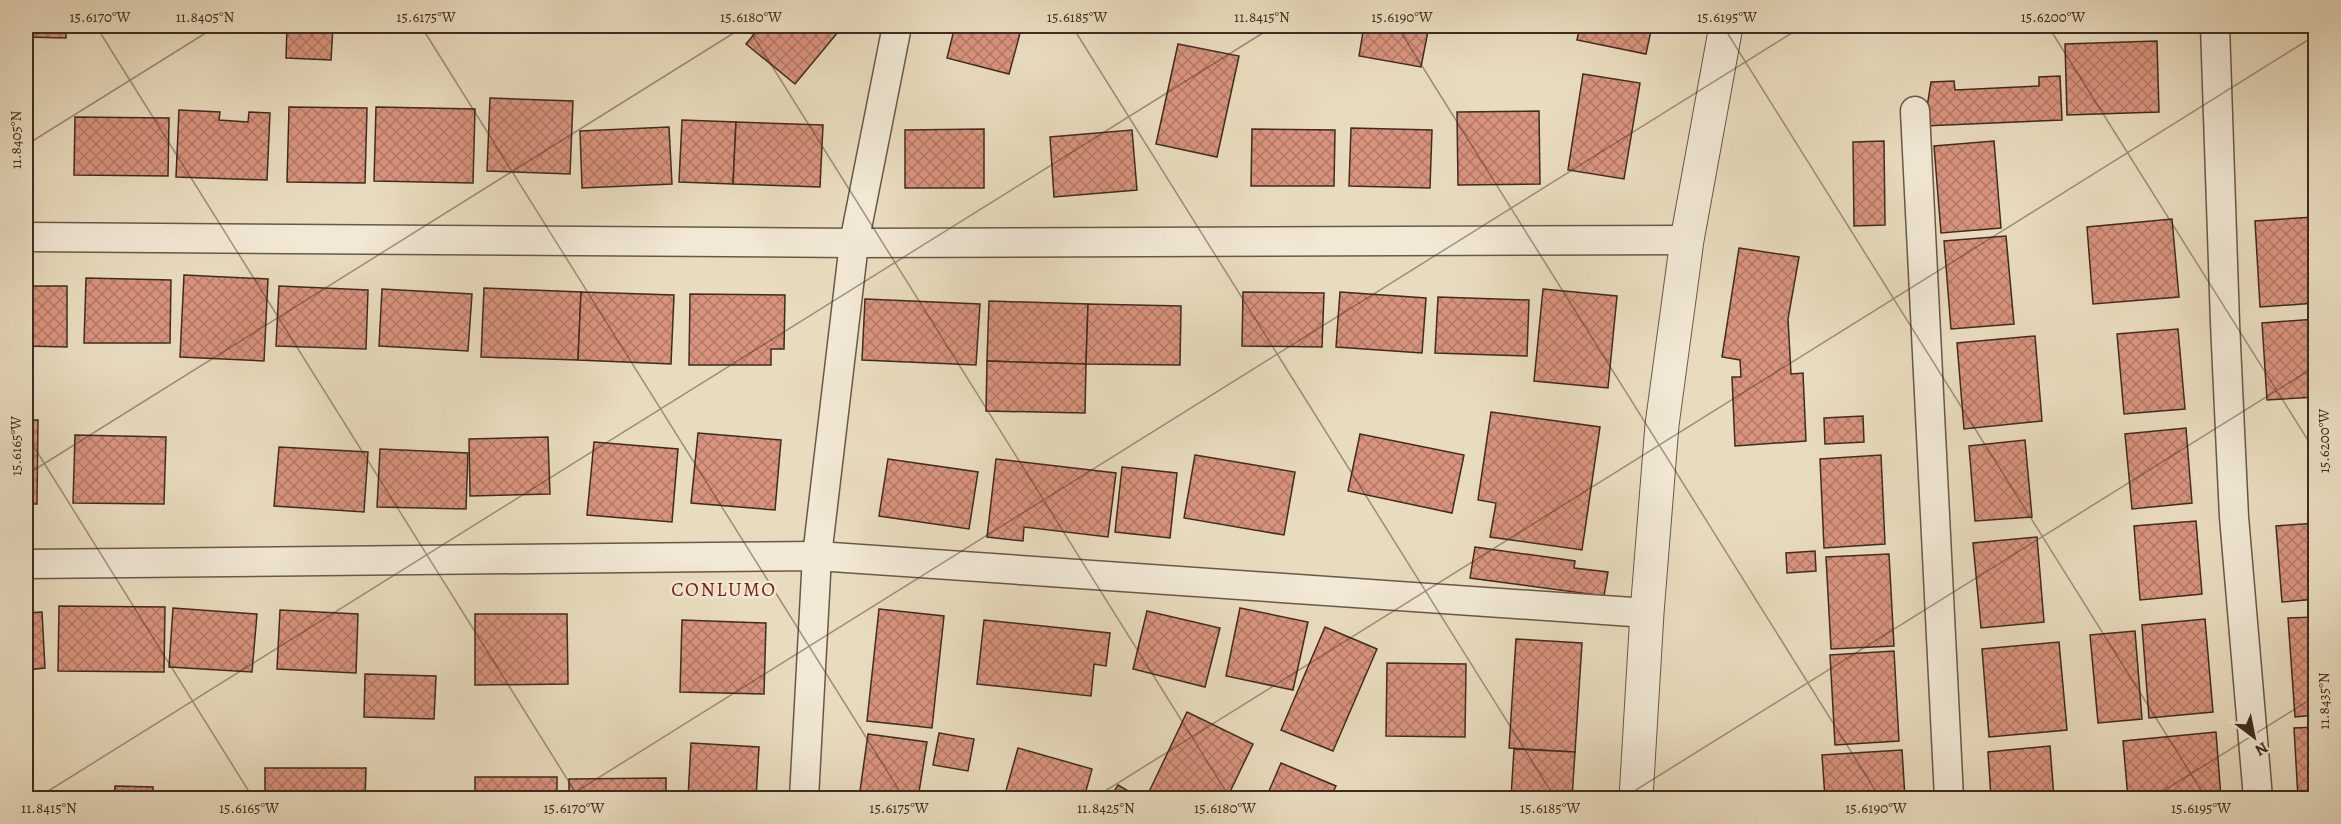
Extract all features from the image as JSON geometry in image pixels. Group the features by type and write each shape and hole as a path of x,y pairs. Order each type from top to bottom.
{"street":[{"path":"804,798 817,556 854,243 897,26"},
{"path":"1636,798 1647,613 1662,425 1687,240 1726,26"},
{"path":"2215,26 2234,518 2258,798"},
{"path":"1915,111 1948,798"},
{"path":"26,237 854,243 1687,240"},
{"path":"26,564 817,556 1647,613"}],"building":[{"path":"26,26 66,26 66,38 26,37"},
{"path":"287,26 333,26 331,60 286,58"},
{"path":"375,26 471,26 471,32 375,31"},
{"path":"761,26 843,26 795,84 746,44"},
{"path":"955,26 1022,26 1009,74 947,58"},
{"path":"1364,26 1429,26 1421,67 1359,56"},
{"path":"1580,26 1652,26 1646,54 1577,40"},
{"path":"2157,41 2159,112 2067,115 2065,44"},
{"path":"1178,44 1239,56 1217,157 1156,144"},
{"path":"1583,74 1640,83 1624,179 1568,170"},
{"path":"2060,76 2062,120 1924,126 1931,82 1954,81 1955,90 2039,86 2039,77"},
{"path":"490,98 573,101 570,174 487,171"},
{"path":"289,107 367,108 365,183 287,182"},
{"path":"376,107 475,109 473,183 374,181"},
{"path":"179,110 220,112 219,120 248,122 249,112 270,113 267,180 176,177"},
{"path":"1539,111 1540,184 1458,185 1457,112"},
{"path":"75,117 169,118 168,176 74,175"},
{"path":"682,120 736,122 733,184 679,182"},
{"path":"736,122 823,125 820,187 733,184"},
{"path":"669,127 672,184 582,188 580,131"},
{"path":"1351,128 1432,130 1430,188 1349,186"},
{"path":"984,129 984,188 905,188 905,130"},
{"path":"1252,129 1335,130 1334,186 1251,186"},
{"path":"1132,130 1137,190 1054,197 1050,137"},
{"path":"1884,141 1885,225 1854,226 1853,142"},
{"path":"1994,141 2001,228 1941,233 1934,146"},
{"path":"2313,217 2316,303 2260,307 2255,221"},
{"path":"2172,219 2179,297 2093,304 2087,227"},
{"path":"2006,236 2014,324 1951,329 1944,241"},
{"path":"1739,248 1799,257 1788,319 1791,374 1803,373 1806,441 1735,446 1732,377 1741,377 1740,360 1722,357"},
{"path":"184,275 268,279 264,361 180,357"},
{"path":"86,278 171,280 170,343 84,343"},
{"path":"26,286 67,286 67,347 26,346"},
{"path":"279,286 368,290 366,349 276,346"},
{"path":"484,288 581,292 578,360 481,357"},
{"path":"382,289 472,294 468,351 379,346"},
{"path":"1543,289 1617,296 1608,388 1534,381"},
{"path":"581,292 674,295 671,364 578,360"},
{"path":"1243,292 1324,293 1322,347 1242,346"},
{"path":"1340,292 1426,298 1422,353 1336,347"},
{"path":"690,294 785,295 784,349 771,349 771,365 689,365"},
{"path":"1438,297 1529,300 1527,356 1435,353"},
{"path":"865,299 980,304 976,365 862,360"},
{"path":"989,301 1088,304 1086,364 987,361"},
{"path":"1088,304 1181,306 1180,365 1086,364"},
{"path":"2316,319 2316,397 2267,400 2262,323"},
{"path":"2178,329 2185,409 2124,414 2117,334"},
{"path":"2035,336 2042,421 1964,429 1957,343"},
{"path":"987,361 1086,364 1085,413 986,411"},
{"path":"1491,412 1600,427 1582,550 1490,537 1496,503 1478,500"},
{"path":"1863,416 1864,442 1825,444 1824,418"},
{"path":"26,420 38,420 37,504 26,504"},
{"path":"2186,428 2192,503 2132,509 2125,434"},
{"path":"698,433 781,440 775,510 691,503"},
{"path":"1360,434 1464,455 1452,513 1348,491"},
{"path":"75,435 166,437 164,504 73,503"},
{"path":"548,437 550,494 470,496 469,439"},
{"path":"2025,440 2032,517 1975,521 1969,446"},
{"path":"594,442 678,449 672,522 587,515"},
{"path":"279,447 368,452 364,512 274,506"},
{"path":"380,449 468,453 466,509 377,507"},
{"path":"1195,455 1295,472 1284,535 1184,518"},
{"path":"1881,455 1885,544 1824,548 1820,459"},
{"path":"888,459 978,472 969,529 879,516"},
{"path":"996,459 1116,473 1108,537 1024,527 1023,541 987,537"},
{"path":"1122,467 1177,473 1170,538 1115,532"},
{"path":"2196,521 2202,594 2140,600 2134,526"},
{"path":"2316,523 2316,599 2282,602 2276,526"},
{"path":"2037,537 2044,622 1981,628 1973,543"},
{"path":"1475,547 1575,561 1574,568 1608,572 1604,596 1470,578"},
{"path":"1815,551 1816,571 1787,573 1786,553"},
{"path":"1889,554 1894,646 1831,649 1826,557"},
{"path":"59,606 165,607 164,672 58,671"},
{"path":"173,608 257,614 252,672 169,667"},
{"path":"1240,608 1308,622 1293,690 1226,676"},
{"path":"879,609 944,616 932,728 867,721"},
{"path":"280,610 358,614 356,673 277,669"},
{"path":"1147,611 1220,628 1205,687 1133,669"},
{"path":"42,612 45,668 26,670 26,613"},
{"path":"475,614 567,614 568,684 475,685"},
{"path":"2316,617 2316,715 2295,717 2288,618"},
{"path":"2205,619 2213,712 2149,718 2142,625"},
{"path":"682,620 766,623 764,694 680,692"},
{"path":"984,620 1110,633 1106,666 1094,664 1091,696 977,684"},
{"path":"1325,627 1377,649 1333,751 1281,730"},
{"path":"2135,631 2142,719 2098,723 2090,635"},
{"path":"1516,639 1582,643 1575,752 1509,748"},
{"path":"2059,642 2067,730 1989,737 1982,649"},
{"path":"1894,651 1899,741 1835,745 1830,655"},
{"path":"1387,663 1466,664 1465,737 1386,736"},
{"path":"365,674 436,676 434,719 364,717"},
{"path":"1187,712 1253,744 1227,798 1158,798 1148,794"},
{"path":"2316,727 2316,798 2298,798 2294,728"},
{"path":"2216,732 2221,798 2128,798 2123,741"},
{"path":"939,733 974,739 968,771 933,765"},
{"path":"868,734 927,742 918,798 859,798"},
{"path":"691,743 759,747 756,798 688,798"},
{"path":"2050,746 2054,798 1991,798 1988,752"},
{"path":"1018,748 1092,769 1084,798 1004,798"},
{"path":"1514,749 1575,752 1572,798 1511,798"},
{"path":"1902,750 1905,798 1825,798 1822,755"},
{"path":"1281,763 1336,786 1330,798 1266,798"},
{"path":"265,768 366,768 365,798 265,798"},
{"path":"475,777 557,777 557,798 475,798"},
{"path":"666,778 666,798 569,798 569,779"},
{"path":"1118,785 1140,798 1110,798"},
{"path":"115,786 153,787 153,798 114,798"},
{"path":"26,794 40,795 40,798 26,798"}],"district":[{"name":"CONLUMO","path":"724,589"}]}
